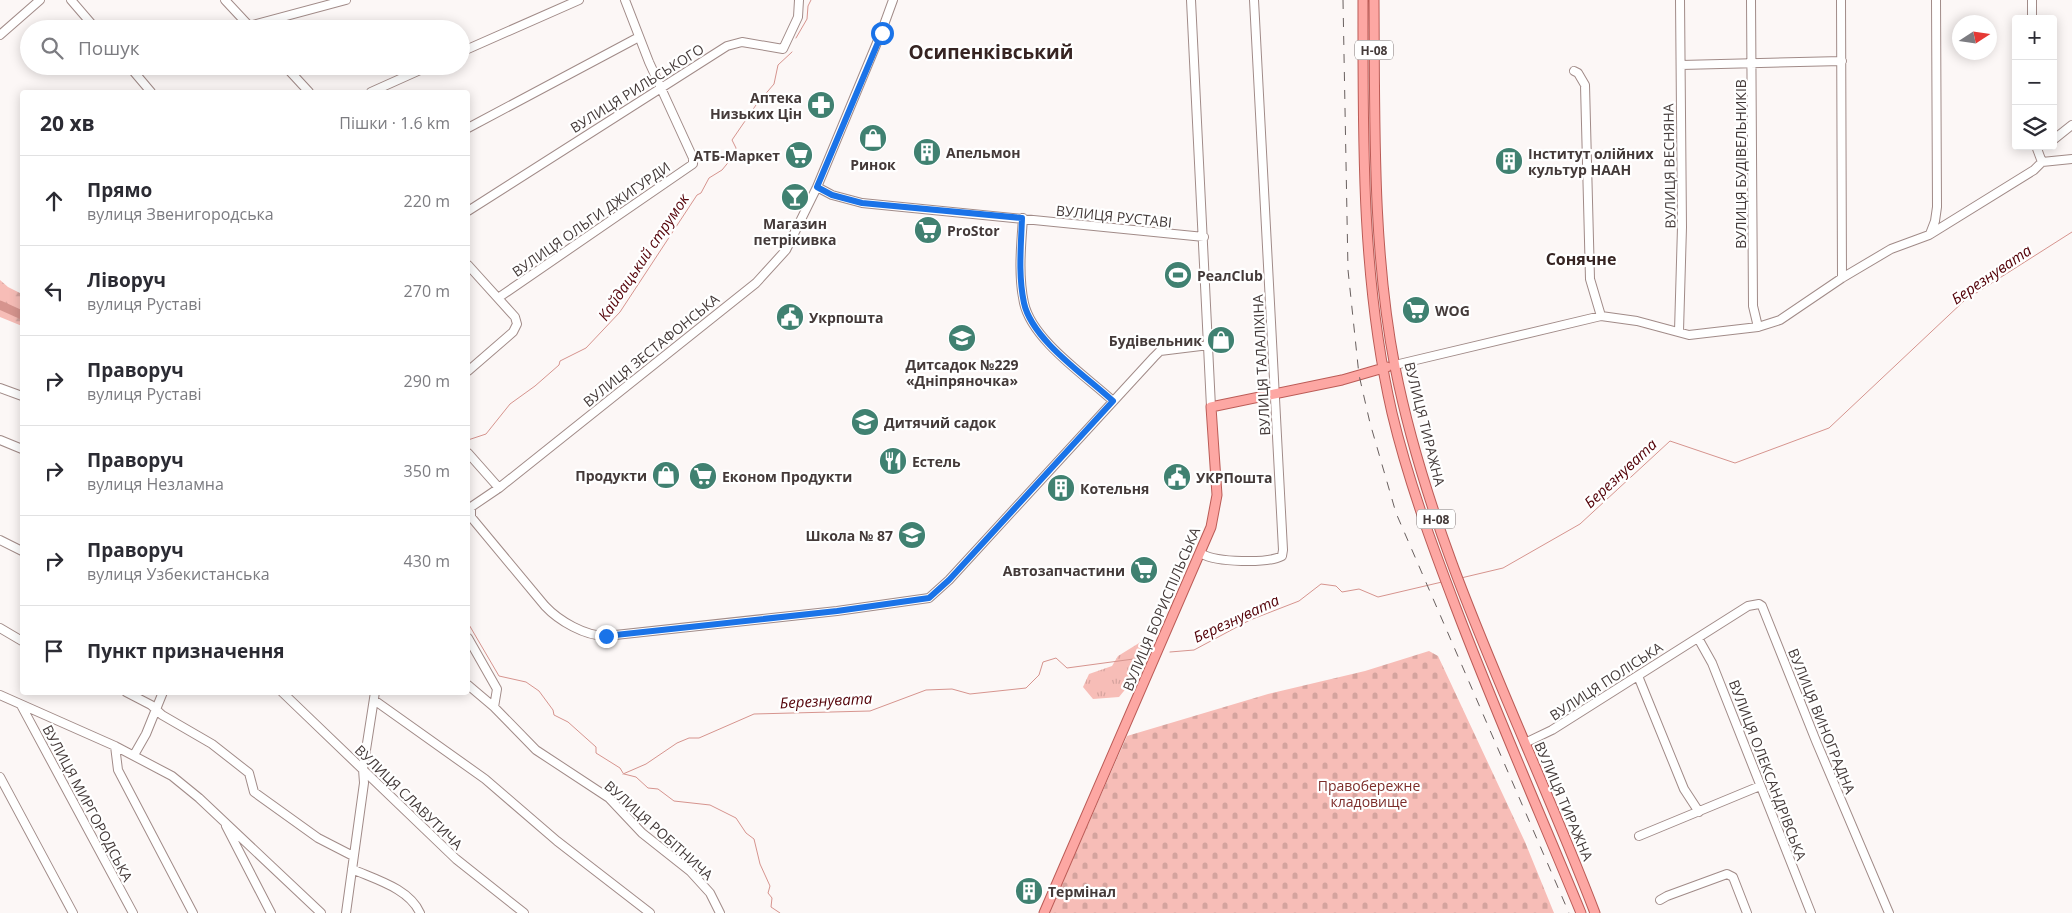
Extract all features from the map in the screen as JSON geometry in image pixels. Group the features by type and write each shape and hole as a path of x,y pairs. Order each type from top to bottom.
{"main road":[{"name":"ВУЛИЦЯ ТИРАЖНА","path":"1363,0 1367,223 1373,298 1392,414 1429,538 1512,750 1582,913"},
{"name":"ВУЛИЦЯ ТИРАЖНА","path":"1374,0 1379,224 1387,314 1404,410 1440,533 1595,913"},
{"path":"1211,408 1274,395 1395,365"},
{"name":"ВУЛИЦЯ БОРИСПІЛЬСЬКА","path":"1044,913 1202,554 1212,526 1217,495 1211,408"},
{"path":"1512,750 1525,743"},
{"path":"1570,885 1582,878"}],"street":[{"path":"0,35 40,0"},
{"path":"70,0 88,20"},
{"path":"225,0 244,20"},
{"path":"275,20 346,0"},
{"path":"470,48 579,0"},
{"path":"625,0 661,86"},
{"name":"ВУЛИЦЯ РИЛЬСЬКОГО","path":"470,209 661,86 732,44 742,42 783,49 798,17 799,0"},
{"name":"ВУЛИЦЯ ЗЕСТАФОНСЬКА","path":"893,0 882,33 817,187 786,250 756,283 499,488 471,507 470,514 545,606 567,622 595,635 639,634 929,598 949,580 1113,401"},
{"name":"ВУЛИЦЯ БОРИСПІЛЬСЬКА","path":"1191,0 1211,408"},
{"name":"ВУЛИЦЯ ТАЛАЛІХІНА","path":"1202,554 1217,559 1237,560 1270,560 1282,556 1254,0"},
{"name":"ВУЛИЦЯ ВЕСНЯНА","path":"1679,331 1682,227 1680,0"},
{"name":"ВУЛИЦЯ БУДІВЕЛЬНИКІВ","path":"1751,0 1753,306 1758,328"},
{"path":"1841,0 1842,278"},
{"path":"1929,235 1935,221 1937,207 1936,0"},
{"path":"2032,0 2032,15"},
{"path":"470,127 639,37"},
{"path":"1681,65 1842,61"},
{"path":"1574,71 1578,73 1585,85 1590,279 1601,316"},
{"path":"137,75 149,90"},
{"path":"293,75 307,90"},
{"path":"376,90 410,75"},
{"name":"ВУЛИЦЯ ОЛЬГИ ДЖИГУРДИ","path":"498,298 693,164 693,158 661,86"},
{"path":"2057,137 2072,126"},
{"path":"2039,150 2042,162"},
{"path":"1395,365 1601,316 1637,321 1689,335 1758,328 1780,320 1842,278 1891,249 1929,235 2034,170 2042,162 2072,158"},
{"name":"ВУЛИЦЯ РУСТАВІ","path":"817,187 832,195 862,203 1204,237"},
{"path":"1022,218 1021,283 1024,303 1032,322 1052,345 1113,401 1160,351 1209,345"},
{"path":"470,267 514,317 517,324 513,332 470,369"},
{"path":"0,388 20,395"},
{"path":"0,440 20,448"},
{"path":"470,455 499,488"},
{"path":"0,540 20,550"},
{"name":"ВУЛИЦЯ ВИНОГРАДНА","path":"1698,638 1753,604 1762,606 1816,741 1889,913"},
{"path":"0,628 20,641"},
{"name":"ВУЛИЦЯ ПОЛІСЬКА","path":"1525,743 1552,730 1698,638"},
{"name":"ВУЛИЦЯ ОЛЕКСАНДРІВСЬКА","path":"1698,638 1712,663 1812,913"},
{"path":"470,642 496,689 494,708"},
{"path":"1638,676 1684,789 1699,812"},
{"name":"ВУЛИЦЯ РОБІТНИЧА","path":"470,687 536,750 609,798 642,833 690,871 710,893 720,913"},
{"path":"0,695 115,746 172,776 321,913"},
{"path":"132,695 212,744 249,773 254,792 318,838 353,856"},
{"path":"134,755 157,710 162,695"},
{"name":"ВУЛИЦЯ СЛАВУТИЧА","path":"285,695 456,859 524,913"},
{"path":"346,913 364,783 363,769 374,696 485,779 557,841 650,913"},
{"name":"ВУЛИЦЯ МИРГОРОДСЬКА","path":"21,705 133,913"},
{"path":"115,746 118,770 193,913"},
{"path":"0,777 73,913"},
{"path":"1639,836 1760,786"},
{"path":"224,822 271,913"},
{"path":"352,869 401,892 412,901 420,913"},
{"path":"1660,900 1726,874 1733,877 1747,913"}],"green space":[{"path":"0,280 8,287 20,293 20,325 0,317"},
{"path":"1144,640 1137,675 1119,697 1093,699 1083,687 1089,674 1112,666 1118,656"},
{"name":"Правобережне кладовище","path":"1429,651 1438,656 1525,842 1554,913 1049,913 1127,736 1268,694 1365,671"}],"waterway":[{"name":"Кайдацький струмок","path":"796,38 807,19 808,6 811,0"},
{"name":"Кайдацький струмок","path":"470,439 486,434 510,404 535,386 559,365 560,361 586,348 620,312 697,195 701,193 709,178 722,170 735,154 736,148 732,140 756,105 774,84 778,65 792,52"},
{"name":"Березнувата","path":"1461,578 1503,568 1580,524 1670,441 1735,463 1829,428 1965,300 2072,232"},
{"path":"0,305 20,314"},
{"name":"Березнувата","path":"1170,652 1194,650 1250,620 1299,601 1321,584 1336,586 1342,592 1359,589 1378,597 1442,582"},
{"path":"470,626 499,676 526,682 539,691 553,710 554,715 568,722 596,747 596,753 620,768 623,773"},
{"name":"Березнувата","path":"623,774 646,764 677,743 689,738 699,738 754,714 870,711 926,690 952,689 970,694 1026,688 1039,675 1043,662 1056,658 1067,668 1141,658"},
{"path":"624,774 636,777 648,788 658,789 674,801 710,805 736,818 746,833 754,839 760,864 770,886 768,893 772,898 771,907 780,913"}],"railway":[{"path":"1343,0 1348,270 1359,375 1370,423 1396,513 1569,913"}],"place":[{"name":"Аптека Низьких Цін","path":"821,105"},
{"name":"Ринок","path":"873,138"},
{"name":"Апельмон","path":"927,152"},
{"name":"АТБ-Маркет","path":"799,155"},
{"name":"Інститут олійних культур НААН","path":"1509,161"},
{"name":"Магазин петрікивка","path":"795,197"},
{"name":"ProStor","path":"928,230"},
{"name":"РеалClub","path":"1178,275"},
{"name":"WOG","path":"1416,310"},
{"name":"Укрпошта","path":"790,317"},
{"name":"Дитсадок №229 «Дніпряночка»","path":"962,338"},
{"name":"Будівельник","path":"1221,340"},
{"name":"Дитячий садок","path":"865,422"},
{"name":"Естель","path":"893,461"},
{"name":"Продукти","path":"666,475"},
{"name":"Економ Продукти","path":"703,476"},
{"name":"УКРПошта","path":"1177,477"},
{"name":"Котельня","path":"1061,488"},
{"name":"Школа № 87","path":"912,535"},
{"name":"Автозапчастини","path":"1144,570"},
{"name":"Термінал","path":"1029,891"}],"district":[{"name":"Осипенківський","path":"991,52"},
{"name":"Сонячне","path":"1581,259"}],"route":[{"path":"606,636 639,634 837,611 934,596 1113,401 1038,332 1032,322 1024,303 1021,283 1022,218 862,203 846,200 817,187 882,33"}]}
